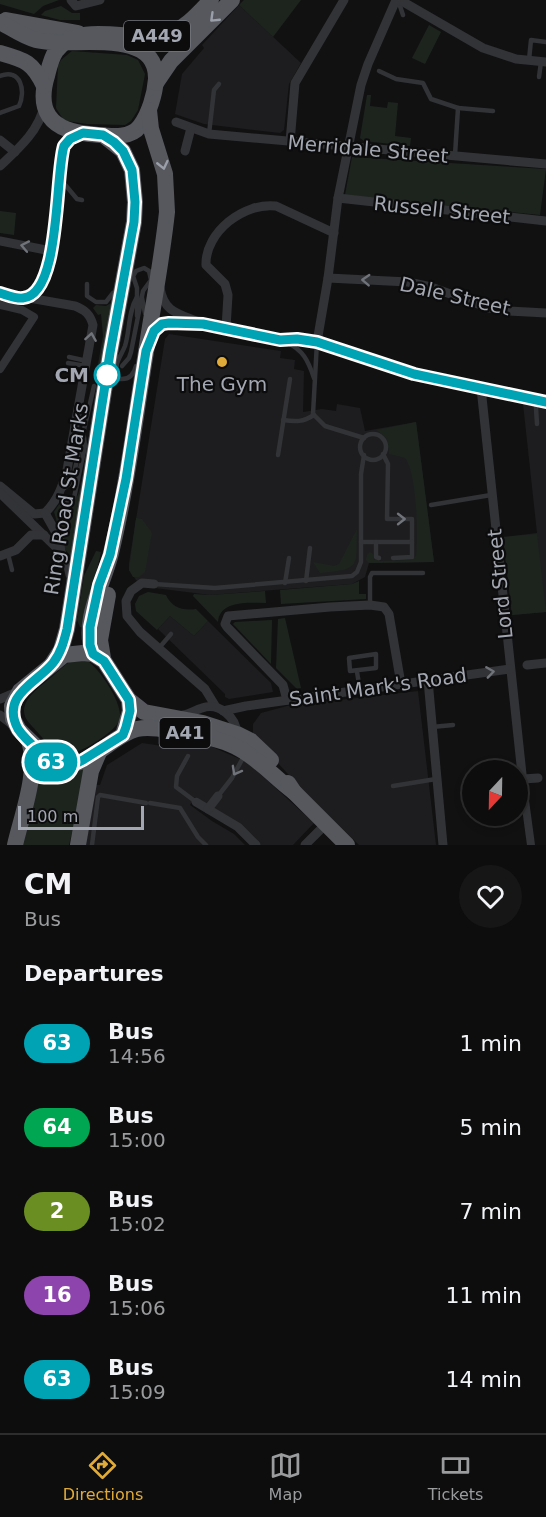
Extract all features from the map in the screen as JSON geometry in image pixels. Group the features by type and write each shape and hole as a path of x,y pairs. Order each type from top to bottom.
{"highway":[{"name":"A449","path":"66,42 91,34 164,36 184,26 211,0"},
{"name":"A449","path":"156,84 171,61 232,0"},
{"path":"0,21 63,32 91,34"},
{"path":"0,21 34,40 135,46 145,52 156,71 156,84 145,120 134,132 116,136 83,133 65,129 49,116 44,105 44,86 53,56 66,42"},
{"path":"0,53 28,62 44,86"},
{"path":"24,735 51,762 62,766 73,765 123,735 130,711 129,700 90,645 90,627 99,585 110,555 126,479 142,354 159,277 167,213 168,190 149,109"},
{"name":"Ring Road St Marks","path":"52,664 64,640 135,202 132,170 123,151 103,135"},
{"path":"15,845 33,766 33,753 13,719 12,706 20,691 64,655 75,653 98,658"},
{"name":"A41","path":"129,700 144,712 236,729 266,755 294,792 347,845"},
{"name":"A41","path":"123,735 137,729 151,728 206,737 236,747 246,753 294,792"},
{"path":"78,845 91,771 100,750"}],"street":[{"path":"71,0 76,6 82,6 100,0"},
{"path":"317,342 338,198 361,85 368,64 398,0 483,48 516,58 544,62"},
{"path":"290,142 295,123 295,83 346,2"},
{"path":"0,166 34,129 44,105"},
{"name":"Merridale Street","path":"176,122 209,134 546,164"},
{"path":"184,151 191,128"},
{"path":"24,298 40,288 51,251 64,146 70,139 83,133"},
{"path":"0,140 15,152"},
{"name":"Russell Street","path":"338,198 546,221"},
{"path":"226,328 228,295 225,284 206,265 206,254 216,233 250,209 266,205 276,206 334,232"},
{"path":"0,241 51,251"},
{"path":"159,277 162,299 168,308 203,324"},
{"name":"Dale Street","path":"328,278 408,282 431,287 489,308 546,313"},
{"path":"0,293 75,306 90,316 93,325 60,493 45,513 34,514 0,486"},
{"path":"0,305 22,310 34,317 0,369"},
{"path":"142,354 154,331 162,324 203,324 280,340 297,339 317,342 414,374 542,401"},
{"name":"Lord Street","path":"481,388 521,760"},
{"path":"0,493 61,552 70,568 72,592"},
{"path":"45,513 59,538 61,552"},
{"path":"4,555 16,550 31,535 44,535"},
{"path":"154,584 142,583 131,591 128,596 127,616 158,649 205,689 236,729"},
{"path":"287,700 283,685 227,627 225,620 231,615 330,607 370,605 384,607 389,614 401,684"},
{"path":"527,665 546,663"},
{"name":"Saint Mark's Road","path":"166,717 190,714 202,708 223,711 510,669"},
{"path":"428,680 443,845"},
{"path":"200,685 202,708"},
{"path":"0,699 20,691"},
{"path":"236,729 246,706"},
{"path":"0,715 24,735"},
{"path":"528,779 538,778"},
{"path":"208,809 221,793"},
{"path":"196,802 238,827 256,845"},
{"path":"528,823 531,845"},
{"path":"304,845 326,824"}],"lane":[{"path":"398,0 403,15"},
{"path":"529,60 531,40 546,42"},
{"path":"539,77 544,62"},
{"path":"379,71 396,79 423,83 428,89 428,96 434,101 458,108 493,111"},
{"path":"0,76 5,74 15,77 22,85 23,92 19,106 0,113"},
{"path":"209,134 214,90 219,84"},
{"path":"454,156 458,108"},
{"path":"60,175 68,190 77,199 82,200"},
{"path":"87,284 87,296 96,302 106,302 112,297 126,263"},
{"path":"122,366 131,352 140,297 151,277 149,271 144,268 138,269 133,276 140,297 145,309 141,334"},
{"path":"140,297 132,305 124,347 118,358 116,370 118,377 126,379 132,375 142,354"},
{"path":"280,340 298,348 307,359 314,381"},
{"path":"317,342 314,415 325,426 364,438 376,434 383,439 386,446 383,454 373,459 364,455"},
{"path":"68,360 86,364"},
{"path":"278,455 290,378"},
{"path":"84,434 85,446 76,494 67,503 60,493 72,482 94,386"},
{"path":"537,424 536,408 542,401"},
{"path":"284,420 296,422 314,415"},
{"path":"154,584 215,588 352,576 360,567 361,474 364,455 360,446 364,438"},
{"path":"383,454 388,464 387,519 412,519 412,557 393,558"},
{"path":"431,505 491,495"},
{"path":"362,542 412,542"},
{"path":"376,542 376,557 379,558"},
{"path":"306,581 310,548"},
{"path":"4,555 12,570"},
{"path":"285,583 289,558"},
{"path":"370,605 372,573 423,573"},
{"path":"158,649 171,634"},
{"path":"376,654 376,668 357,672 350,671 349,658 376,654"},
{"path":"357,672 360,690"},
{"path":"432,727 453,725"},
{"path":"221,793 246,753"},
{"path":"188,756 177,776 176,787 196,802"},
{"path":"393,786 436,779"},
{"path":"92,845 100,795 180,808 198,837 206,845"}],"shaded area":[{"path":"0,0 59,0 43,6 34,14 0,4"},
{"path":"244,0 301,0 273,37 239,5"},
{"path":"239,5 301,63 289,84 284,130 280,133 204,124 175,114 182,74 204,48 202,45"},
{"path":"61,6 72,13 80,13 80,20 60,20 41,15 45,11"},
{"path":"429,25 441,32 425,64 412,58"},
{"path":"72,51 127,55 138,60 145,74 138,110 131,121 125,125 87,124 63,119 56,108 58,66 61,60"},
{"path":"367,95 371,95 370,106 387,108 388,102 398,103 395,136 411,138 410,146 364,141 360,138"},
{"path":"352,157 546,169 540,215 345,195"},
{"path":"0,211 16,213 14,235 0,233"},
{"path":"111,303 104,365 98,364 103,336 101,314 98,315 93,308 96,305 106,306"},
{"path":"169,334 281,351 280,358 295,360 294,369 304,371 303,412 322,409 336,411 337,404 360,408 365,431 416,422 434,562 369,563 365,577 352,584 210,595 147,587 136,580 129,570 129,563 165,339"},
{"path":"523,404 546,409 546,612 512,615 503,537 537,533"},
{"path":"416,422 434,562 369,563 366,560 370,552 374,560 379,559 379,561 411,560 416,556 416,505 409,466 405,458 389,454 387,439 377,430"},
{"path":"82,476 72,559 65,549 54,512 60,503 67,506 74,501"},
{"path":"136,518 142,519 152,533 145,572 139,577 133,577 129,570"},
{"path":"357,529 357,552 354,564 343,570 320,573 313,562 334,566 339,564"},
{"path":"537,534 546,612 512,615 503,537"},
{"path":"96,551 101,552 84,628 80,627 77,620 84,576"},
{"path":"359,581 359,594 366,594 366,599 281,604 280,590 352,584"},
{"path":"265,591 266,603 244,603 230,606 220,615 218,622 193,596 194,594"},
{"path":"148,592 166,595 178,608 196,609 208,621 194,636 170,616 157,630 136,611 135,604 139,596"},
{"path":"170,616 194,636 208,621 271,683 273,692 229,699 225,697 225,694 158,629"},
{"path":"285,618 301,688 297,689 276,668 278,619"},
{"path":"272,620 271,664 233,624"},
{"path":"86,660 97,670 115,697 120,715 119,721 110,732 93,744 74,753 61,754 49,745 31,725 24,711 29,697 67,663"},
{"path":"418,691 436,845 359,845 298,785 253,736 253,724 261,713 287,706"},
{"path":"142,743 177,748 178,743 210,746 247,762 314,823 293,845 260,845 215,809 195,797 190,805 234,834 245,845 86,845 96,785 100,785 107,765"},
{"path":"40,759 62,772 87,768 69,845 22,845"}],"bus line":[{"name":"63","path":"0,293 24,298 40,288 44,279 51,251 61,154 64,146 70,139 83,133 103,135 114,142 123,151 132,170 135,190 134,222 110,353 67,629 61,650 52,664 20,691 12,706 13,719 19,730 51,762 62,766 73,765 83,760 123,735 130,711 129,700 104,661 93,654 89,632 99,585 110,555 126,479 146,351 152,334 162,324 203,324 280,340 297,339 317,342 414,374 546,402"}],"place":[{"name":"The Gym","path":"222,362"},
{"name":"CM","path":"107,375"}]}
